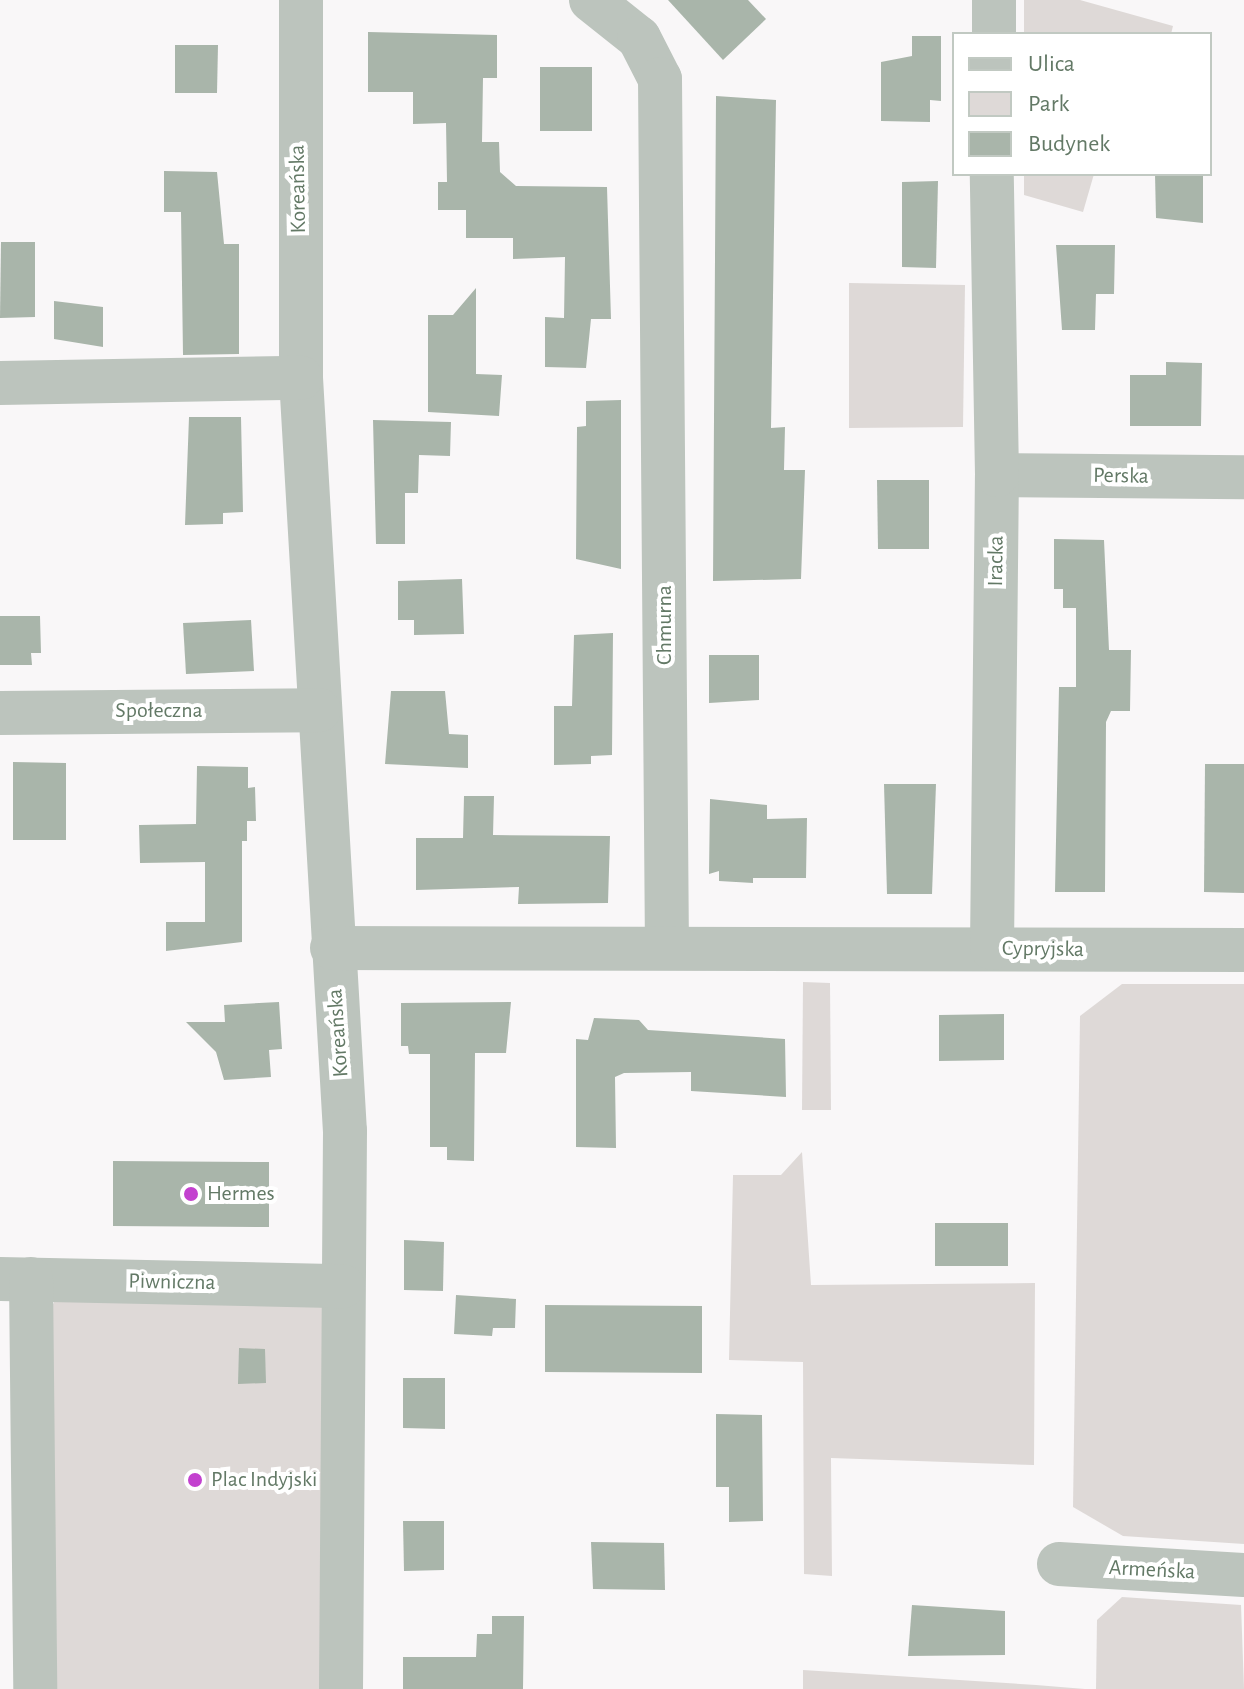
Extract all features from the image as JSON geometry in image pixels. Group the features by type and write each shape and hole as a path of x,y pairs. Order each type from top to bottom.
{"street":[{"name":"Koreańska","path":"301,0 301,378 345,1131 341,1689"},
{"name":"Chmurna","path":"591,0 639,38 660,79 667,944"},
{"path":"994,0 994,32"},
{"name":"Iracka","path":"992,176 997,475 992,948"},
{"path":"0,383 301,378"},
{"name":"Perska","path":"997,475 1244,477"},
{"name":"Społeczna","path":"0,713 319,710"},
{"path":"332,948 667,944"},
{"name":"Cypryjska","path":"667,944 1244,950"},
{"path":"16,1279 35,1689"},
{"name":"Piwniczna","path":"16,1279 343,1286"},
{"name":"Armeńska","path":"1059,1564 1244,1575"}],"green space":[{"path":"1024,0 1080,0 1173,26 1172,32 1024,32"},
{"path":"1024,176 1093,176 1083,212 1024,195"},
{"path":"849,283 965,285 963,427 849,428"},
{"path":"803,982 830,983 831,1110 802,1110"},
{"path":"1122,984 1244,984 1244,1544 1123,1536 1073,1507 1080,1016"},
{"path":"802,1152 811,1285 1035,1283 1034,1465 831,1458 832,1576 804,1574 803,1362 729,1360 733,1175 781,1175"},
{"name":"Plac Indyjski","path":"57,1296 311,1298 329,1313 328,1689 47,1689 47,1317"},
{"path":"1122,1597 1241,1605 1244,1689 1096,1689 1097,1620"},
{"path":"803,1670 1036,1685 1085,1689 803,1689"}],"building":[{"path":"668,0 748,0 766,19 723,60"},
{"path":"368,32 497,35 497,78 483,78 482,142 499,142 500,172 516,186 607,187 611,319 591,319 586,368 545,367 545,317 564,318 565,257 513,259 513,238 466,238 466,210 438,210 438,182 447,182 446,123 413,124 413,92 368,92"},
{"path":"912,36 941,36 941,101 930,100 930,122 881,121 881,62 912,56"},
{"path":"175,45 218,45 217,93 175,93"},
{"path":"540,67 592,67 592,131 540,131"},
{"path":"716,96 776,100 771,428 785,427 784,470 805,470 801,579 713,581"},
{"path":"164,171 217,172 224,244 239,244 239,354 183,355 181,212 164,212"},
{"path":"1155,176 1203,176 1203,223 1156,218"},
{"path":"938,181 936,268 902,267 902,182"},
{"path":"1,242 35,242 35,317 0,318"},
{"path":"1056,245 1115,245 1114,294 1096,294 1095,330 1062,330"},
{"path":"476,288 476,374 502,375 499,416 428,412 428,315 453,315"},
{"path":"54,301 103,307 103,347 54,339"},
{"path":"1166,362 1202,363 1201,426 1130,426 1130,375 1166,375"},
{"path":"621,400 621,569 576,559 577,427 586,426 586,401"},
{"path":"189,417 241,417 243,512 223,513 223,524 185,525"},
{"path":"373,420 451,422 450,456 419,455 418,493 405,493 405,544 376,544"},
{"path":"877,480 929,480 929,549 878,549"},
{"path":"1054,539 1104,540 1109,650 1131,650 1130,711 1111,711 1106,722 1105,892 1055,892 1059,687 1076,687 1076,608 1063,608 1063,589 1054,589"},
{"path":"462,579 464,634 414,635 414,620 398,620 398,581"},
{"path":"0,616 40,616 41,653 31,653 32,665 0,665"},
{"path":"251,620 254,671 186,674 183,623"},
{"path":"613,633 612,755 591,756 591,764 554,765 554,706 572,706 574,635"},
{"path":"709,655 759,655 759,700 709,703"},
{"path":"391,691 445,691 449,734 468,735 468,768 385,764"},
{"path":"13,762 66,763 66,840 13,840"},
{"path":"1205,764 1244,764 1244,893 1204,892"},
{"path":"197,766 248,767 248,788 255,787 256,821 247,821 247,841 242,841 242,942 166,951 166,922 205,922 205,862 140,863 139,825 196,824"},
{"path":"884,784 936,784 932,894 887,894"},
{"path":"464,796 494,796 493,835 610,836 608,903 518,904 519,887 416,890 416,838 463,838"},
{"path":"710,799 767,805 767,819 807,818 806,878 753,878 753,883 719,881 719,871 709,874"},
{"path":"279,1002 282,1049 269,1050 271,1077 224,1080 216,1052 186,1022 225,1022 224,1005"},
{"path":"511,1002 506,1053 475,1053 474,1161 447,1160 447,1147 430,1147 430,1054 409,1054 408,1046 401,1046 401,1003"},
{"path":"1004,1014 1004,1060 939,1061 939,1015"},
{"path":"594,1018 639,1020 648,1030 785,1039 786,1097 691,1091 691,1072 624,1073 615,1077 616,1148 576,1147 576,1039 588,1040"},
{"name":"Hermes","path":"113,1161 269,1162 269,1227 113,1226"},
{"path":"935,1223 1008,1223 1008,1266 935,1266"},
{"path":"404,1240 444,1242 443,1291 404,1290"},
{"path":"456,1295 516,1299 515,1328 493,1328 492,1336 454,1334"},
{"path":"545,1305 702,1306 702,1373 545,1372"},
{"path":"239,1348 265,1349 266,1383 238,1384"},
{"path":"403,1378 445,1378 445,1429 403,1428"},
{"path":"716,1414 762,1415 763,1521 729,1522 729,1487 716,1487"},
{"path":"403,1521 444,1521 444,1570 404,1571"},
{"path":"591,1542 664,1543 665,1590 593,1589"},
{"path":"912,1605 1005,1611 1005,1655 908,1656"},
{"path":"492,1616 524,1616 523,1689 403,1689 403,1657 476,1657 477,1634 492,1634"}],"place":[{"name":"Hermes","path":"191,1194"},
{"name":"Plac Indyjski","path":"195,1480"}]}
